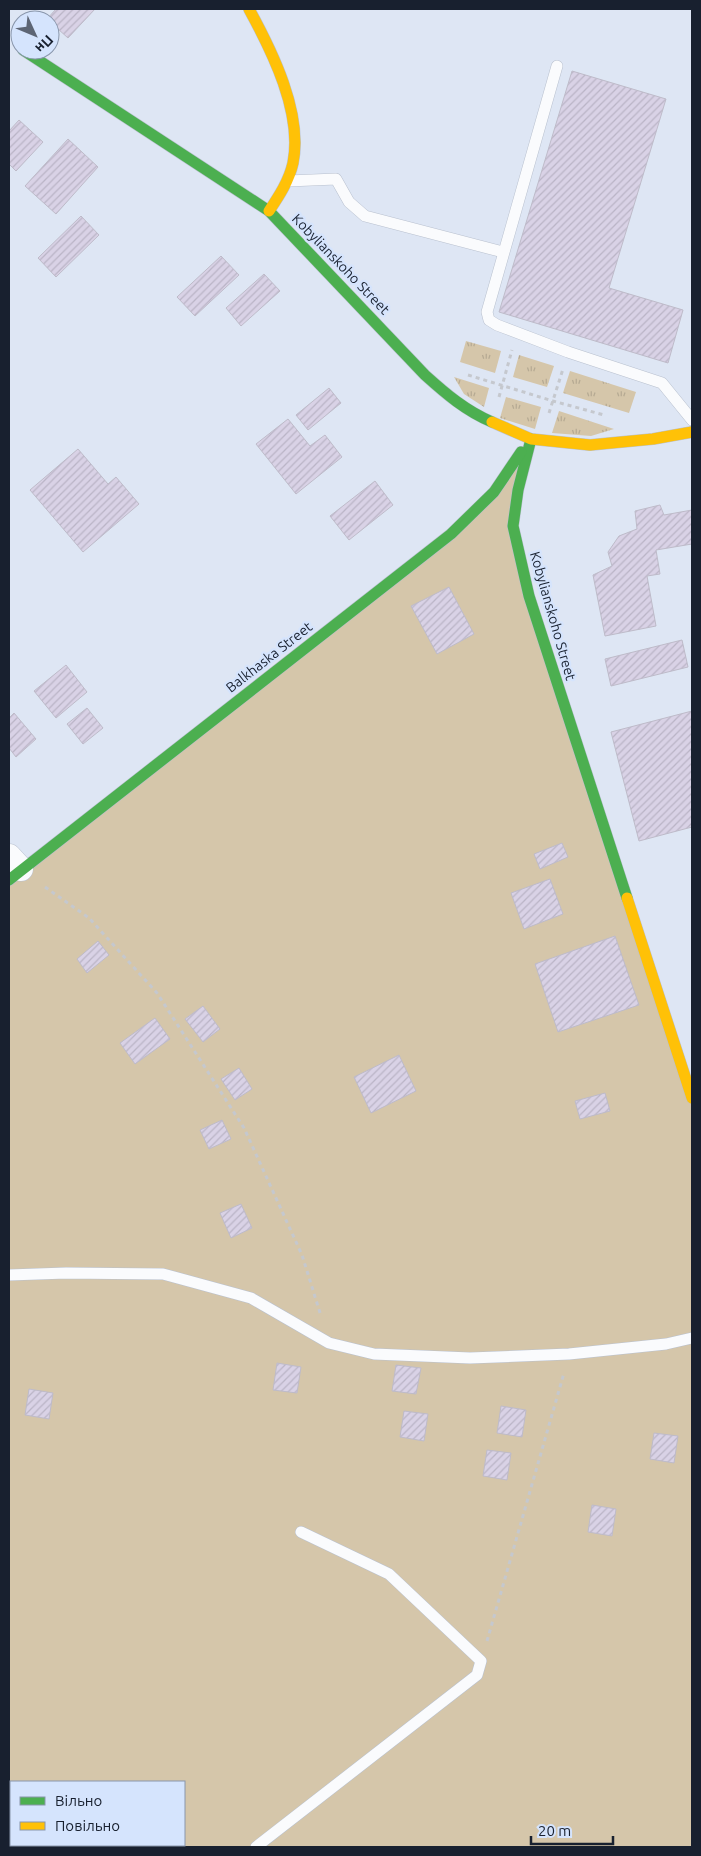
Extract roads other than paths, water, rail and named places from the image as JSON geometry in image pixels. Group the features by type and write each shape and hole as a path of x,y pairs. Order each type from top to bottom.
{"street":[{"path":"253,13 279,72 289,99 294,122 294,159 288,181 269,211"},
{"name":"Kobylianskoho Street","path":"37,60 269,211 424,375 450,398 475,415 536,439 518,490 513,526 529,596 692,1098"},
{"path":"536,439 590,445 653,439 692,432"},
{"name":"Balkhaska Street","path":"13,869 451,534 494,492 536,439"}],"lane":[{"path":"557,66 503,252 487,312 489,320 568,352 662,383 692,420"},
{"path":"288,181 336,179 349,202 365,216 503,252"},
{"path":"9,1275 66,1272 163,1274 251,1298 329,1342 374,1354 470,1358 569,1354 666,1344 692,1338"},
{"path":"256,1847 477,1675 481,1661 389,1574 302,1532"}]}
